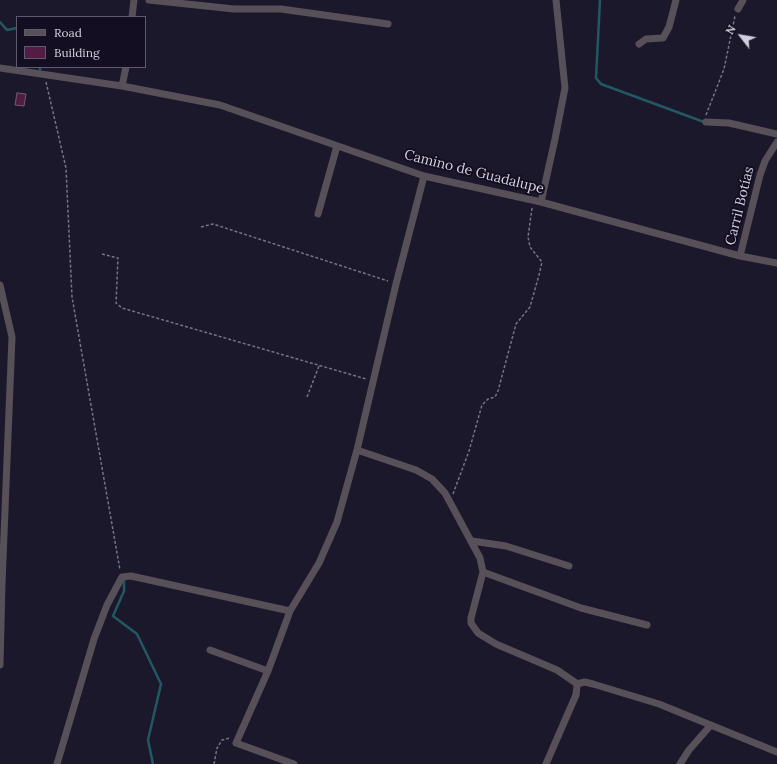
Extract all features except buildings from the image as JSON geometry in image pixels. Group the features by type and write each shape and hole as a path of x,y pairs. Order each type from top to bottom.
{"street":[{"path":"132,16 134,0"},
{"path":"149,0 234,9 281,9 388,24"},
{"path":"541,202 565,88 556,0"},
{"path":"639,44 646,39 663,38 669,27 676,0"},
{"path":"738,9 743,0"},
{"name":"Camino de Guadalupe","path":"0,68 45,76 122,86 220,105 424,176 541,202 740,256 777,264"},
{"path":"122,86 126,68"},
{"path":"706,122 729,123 777,134"},
{"name":"Carril Botías","path":"740,256 760,176 765,161 777,142"},
{"path":"318,214 337,146"},
{"path":"294,764 236,743 268,671 290,611 307,585 332,535 357,450 396,284 424,176"},
{"path":"0,285 12,337 2,576 0,666"},
{"path":"357,450 416,470 439,484 450,501 480,558 482,572 471,618 473,628 483,637 564,674 576,684"},
{"path":"472,541 506,546 569,566"},
{"path":"482,572 581,608 647,625"},
{"path":"57,764 94,639 107,605 122,577 131,576 290,611"},
{"path":"210,650 268,671"},
{"path":"576,684 585,682 659,704 777,752"},
{"path":"546,764 576,695 576,684"},
{"path":"680,764 689,750 710,726"}],"path":[{"path":"706,122 706,113 724,69 733,23 738,9"},
{"path":"45,76 66,168 72,297 122,577"},
{"path":"450,501 469,451 482,405 488,399 495,397 498,392 514,330 518,320 530,307 540,275 542,262 530,247 528,237 533,201"},
{"path":"201,227 213,224 396,284"},
{"path":"102,254 118,258 116,303 122,308 373,382"},
{"path":"307,397 319,366"},
{"path":"214,764 217,748 222,740 228,738 238,740"}],"waterway":[{"path":"600,0 596,78 601,84 704,122"},
{"path":"0,22 7,30 16,28"},
{"path":"124,580 124,591 113,616 137,634 161,684 148,740 153,764"}]}
